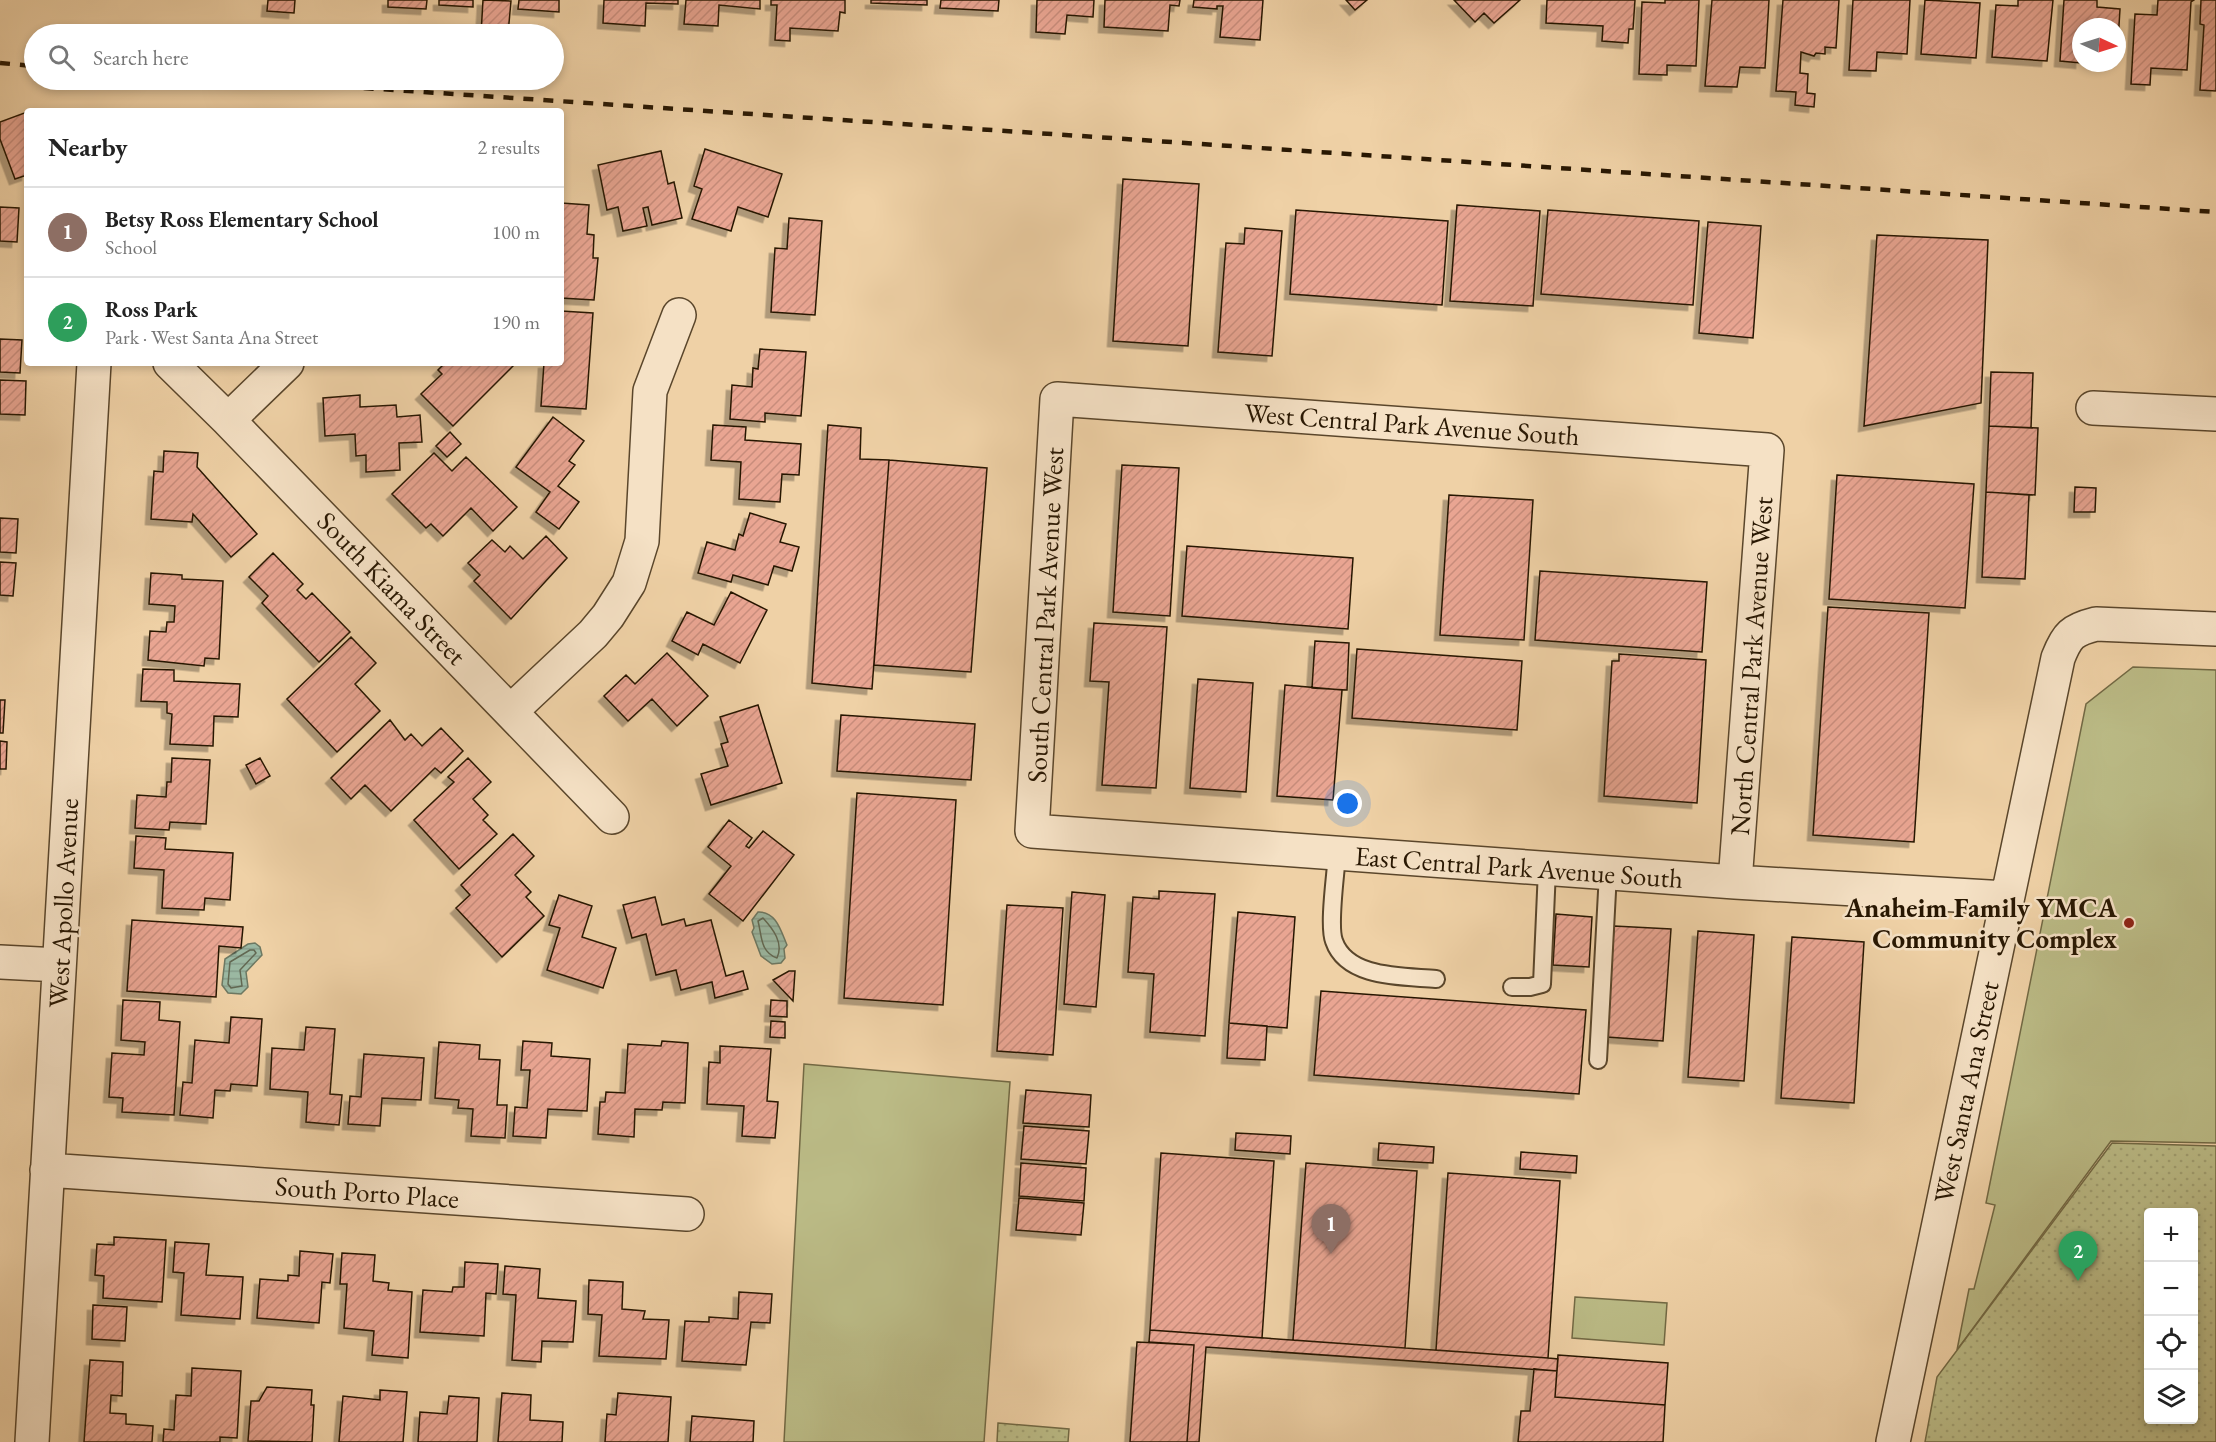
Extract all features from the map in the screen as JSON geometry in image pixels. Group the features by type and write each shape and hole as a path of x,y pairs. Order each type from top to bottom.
{"street":[{"path":"511,711 593,634 609,616 629,583 642,541 650,391 679,315"},
{"name":"West Apollo Avenue","path":"32,1442 94,366"},
{"name":"South Kiama Street","path":"173,366 612,817"},
{"path":"228,420 284,366"},
{"name":"West Central Park Avenue South","path":"1057,399 1767,450"},
{"name":"South Central Park Avenue West","path":"1032,831 1057,399"},
{"path":"2093,408 2216,414"},
{"name":"North Central Park Avenue West","path":"1735,882 1767,450"},
{"name":"West Santa Ana Street","path":"1893,1442 2058,658 2066,638 2079,628 2096,624 2216,628"},
{"name":"East Central Park Avenue South","path":"1032,831 1735,882 2006,898"},
{"path":"0,962 59,965"},
{"name":"South Porto Place","path":"47,1170 687,1214"}],"lane":[{"path":"1337,854 1333,940 1343,956 1361,968 1385,974 1436,979"},
{"path":"1512,987 1542,984 1547,869"},
{"path":"1598,1060 1608,873"}],"green space":[{"name":"Anaheim Family YMCA Community Complex","path":"2133,667 2216,670 2216,1143 2111,1141 1957,1350 1969,1289 1974,1289 1995,1205 1986,1203 2086,704"},
{"path":"804,1064 1010,1082 984,1442 784,1442"},
{"path":"2112,1143 2216,1146 2216,1442 1925,1442 1937,1377"},
{"path":"1575,1297 1667,1303 1664,1345 1572,1338"},
{"path":"998,1423 1069,1429 1068,1442 997,1442"}],"water":[{"path":"758,912 774,918 780,928 787,945 784,949 785,958 781,963 772,964 761,956 752,932 754,928 752,920"},
{"path":"255,943 260,947 262,955 246,972 248,987 241,994 228,993 222,985 225,959 248,944"}],"building":[{"path":"268,0 295,0 294,13 267,11"},
{"path":"388,0 427,0 426,9 388,7"},
{"path":"439,0 473,0 473,7 439,5"},
{"path":"483,0 511,1 509,24 482,24"},
{"path":"519,0 559,0 559,12 518,9"},
{"path":"604,0 678,0 678,4 646,3 645,26 603,23"},
{"path":"686,0 760,0 760,9 719,5 718,26 684,24"},
{"path":"771,0 845,0 845,13 840,12 838,31 790,28 790,41 775,40 777,5 771,5"},
{"path":"871,0 927,0 927,5 871,3"},
{"path":"941,0 999,0 998,11 940,8"},
{"path":"1037,0 1094,0 1093,17 1067,15 1065,34 1036,32"},
{"path":"1105,0 1180,0 1179,6 1170,5 1168,31 1104,27"},
{"path":"1194,0 1263,0 1260,40 1220,37 1223,6 1217,6 1217,9 1193,7"},
{"path":"1346,0 1367,0 1355,10"},
{"path":"1454,0 1520,0 1494,23 1484,13 1475,22"},
{"path":"1547,0 1635,0 1633,29 1629,29 1628,43 1602,41 1603,26 1546,23"},
{"path":"1665,0 1699,0 1696,66 1667,65 1667,75 1639,74 1642,2 1665,3"},
{"path":"1712,0 1769,0 1765,68 1740,67 1737,87 1705,86"},
{"path":"1783,0 1839,0 1836,48 1825,47 1825,54 1816,53 1814,56 1801,52 1800,73 1808,74 1807,93 1815,94 1814,107 1795,105 1796,92 1776,91"},
{"path":"1853,0 1910,0 1907,54 1877,52 1876,71 1849,70"},
{"path":"1925,0 1980,3 1976,58 1921,54"},
{"path":"2018,0 2053,0 2047,61 1992,57 1996,5 2018,6"},
{"path":"2064,0 2097,0 2097,7 2120,9 2119,18 2072,18 2072,62 2060,61"},
{"path":"2158,0 2194,0 2191,2 2187,70 2151,68 2150,85 2131,84 2135,14 2157,15"},
{"path":"2201,0 2216,0 2216,91 2200,90 2204,25 2200,24"},
{"path":"24,113 24,176 15,179 0,139 0,122"},
{"path":"705,149 782,174 768,217 738,207 731,231 692,219 702,189 694,186"},
{"path":"661,151 668,184 674,182 682,218 652,225 648,207 643,208 647,226 623,231 618,207 607,210 598,165"},
{"path":"1123,179 1199,184 1188,346 1113,341"},
{"path":"564,203 589,205 587,234 594,235 593,258 598,258 594,300 564,298"},
{"path":"1457,205 1540,211 1533,306 1450,301"},
{"path":"0,207 19,208 17,242 0,241"},
{"path":"1296,210 1448,221 1442,305 1290,294"},
{"path":"1548,210 1699,221 1693,305 1541,294"},
{"path":"789,218 822,221 815,315 771,312 775,248 787,249"},
{"path":"1708,222 1761,226 1753,338 1699,333"},
{"path":"1245,228 1282,231 1272,356 1218,352 1226,243 1244,244"},
{"path":"1877,235 1988,240 1981,403 1864,426"},
{"path":"564,311 593,313 586,409 541,406 544,366 564,366"},
{"path":"0,339 22,340 20,373 0,372"},
{"path":"760,349 806,352 801,416 765,413 765,422 730,419 732,385 752,387 753,368 758,369"},
{"path":"442,366 513,366 453,426 421,394 442,374 438,370"},
{"path":"1991,372 2033,373 2031,428 1989,426"},
{"path":"0,380 26,381 25,415 0,414"},
{"path":"360,395 360,407 396,405 397,417 420,415 422,442 399,443 400,470 366,472 366,455 356,456 355,434 325,436 323,398"},
{"path":"553,417 584,441 569,461 575,465 558,486 579,502 559,529 536,512 550,492 516,467"},
{"path":"713,425 746,427 745,440 801,444 799,475 782,474 780,502 739,499 741,462 711,460"},
{"path":"828,425 861,428 860,459 889,460 872,689 812,683"},
{"path":"1989,426 2038,428 2035,495 1986,492"},
{"path":"450,432 461,444 447,457 436,446"},
{"path":"164,451 198,453 197,467 257,534 231,557 193,514 192,522 151,519 154,471 163,472"},
{"path":"434,453 452,471 466,457 517,507 493,531 471,508 443,536 431,524 426,528 392,494"},
{"path":"889,460 987,468 971,672 874,665"},
{"path":"1122,465 1179,468 1170,616 1113,612"},
{"path":"1837,475 1974,484 1965,608 1829,599"},
{"path":"2075,487 2096,488 2095,512 2074,512"},
{"path":"1986,492 2029,495 2025,579 1982,577"},
{"path":"1449,495 1533,500 1524,640 1440,635"},
{"path":"750,513 786,524 780,542 799,547 792,571 774,566 768,585 733,575 731,582 698,573 707,542 735,550 739,534 743,536"},
{"path":"0,518 18,519 16,553 0,552"},
{"path":"546,536 567,558 511,619 474,581 480,575 468,563 492,540 505,552 510,546 523,559"},
{"path":"1187,546 1353,558 1348,629 1182,616"},
{"path":"273,553 303,584 297,590 306,599 312,593 350,632 319,662 262,603 268,596 249,577"},
{"path":"0,562 16,563 13,596 0,595"},
{"path":"1540,571 1707,582 1702,652 1535,640"},
{"path":"151,573 182,575 182,579 223,581 219,659 205,658 204,666 148,660 150,631 166,632 167,622 174,622 175,606 149,604"},
{"path":"731,592 767,610 740,663 703,644 698,655 672,641 687,612 714,625"},
{"path":"1828,607 1929,613 1914,842 1813,835"},
{"path":"1094,623 1167,627 1156,788 1102,785 1109,682 1090,681"},
{"path":"351,637 376,663 355,684 380,711 337,752 287,699"},
{"path":"1315,641 1349,643 1347,690 1312,688"},
{"path":"1357,649 1522,661 1517,730 1352,718"},
{"path":"667,653 708,696 677,726 652,699 628,721 604,696 626,675 635,684"},
{"path":"1619,654 1706,660 1697,803 1604,796 1612,661 1619,661"},
{"path":"143,669 174,670 174,681 240,684 238,717 214,716 213,746 170,744 172,714 167,713 167,702 141,701"},
{"path":"1198,679 1253,683 1246,792 1190,788"},
{"path":"1285,685 1342,690 1333,800 1277,796"},
{"path":"0,700 5,700 3,733 0,733"},
{"path":"758,705 782,783 711,805 701,774 728,766 721,744 728,742 720,717"},
{"path":"841,715 975,724 971,780 837,771"},
{"path":"390,720 405,740 411,734 422,746 441,728 463,751 441,773 435,768 391,811 365,785 351,799 331,778"},
{"path":"0,741 7,742 6,769 0,769"},
{"path":"172,758 210,760 206,824 170,822 169,830 135,828 137,795 166,797 167,782 171,782"},
{"path":"260,758 270,776 256,784 246,765"},
{"path":"468,758 491,782 473,799 488,815 483,820 497,834 459,869 414,820 454,782 448,777"},
{"path":"857,793 956,800 943,1005 844,998"},
{"path":"729,820 752,838 746,846 749,848 763,831 794,855 743,921 709,894 731,866 708,847"},
{"path":"513,834 534,856 515,875 531,892 526,897 544,916 502,957 456,908 470,895 461,885"},
{"path":"136,836 166,838 165,849 233,853 230,900 205,898 204,910 162,908 164,870 134,868"},
{"path":"1159,891 1215,894 1205,1036 1150,1032 1154,974 1128,972 1133,897 1159,899"},
{"path":"1072,892 1105,895 1096,1007 1064,1004"},
{"path":"559,895 592,906 582,937 616,948 603,988 547,970 560,928 549,925"},
{"path":"655,897 662,925 684,919 686,926 711,920 726,976 743,971 748,989 715,998 712,982 681,990 676,970 656,975 646,934 632,938 623,905"},
{"path":"1007,905 1063,908 1053,1055 997,1051"},
{"path":"1238,912 1295,917 1287,1028 1229,1023"},
{"path":"1556,914 1592,917 1589,967 1553,965"},
{"path":"132,920 243,927 241,948 219,946 216,997 127,991"},
{"path":"1614,926 1671,929 1663,1041 1607,1037"},
{"path":"1698,931 1754,935 1744,1081 1688,1077"},
{"path":"1792,937 1864,942 1854,1103 1781,1098"},
{"path":"789,971 795,971 793,1001 773,980"},
{"path":"1321,991 1586,1010 1579,1094 1314,1075"},
{"path":"123,1000 160,1002 159,1020 180,1022 174,1115 122,1112 123,1098 109,1097 112,1053 144,1055 145,1042 121,1040"},
{"path":"771,1000 787,1001 787,1017 770,1016"},
{"path":"231,1017 262,1019 257,1086 231,1084 230,1091 215,1090 213,1118 180,1115 183,1082 192,1083 195,1040 229,1043"},
{"path":"771,1021 785,1022 785,1038 770,1037"},
{"path":"1229,1023 1267,1026 1265,1060 1227,1058"},
{"path":"306,1027 335,1029 330,1094 342,1095 339,1125 306,1122 308,1092 270,1089 272,1048 304,1050"},
{"path":"523,1041 552,1043 551,1056 590,1059 587,1111 548,1109 546,1138 513,1136 515,1107 527,1108 530,1070 521,1070"},
{"path":"662,1041 688,1043 685,1103 663,1102 662,1110 635,1109 634,1137 598,1134 600,1102 605,1102 606,1092 625,1093 628,1044 661,1046"},
{"path":"439,1042 480,1045 479,1059 500,1060 497,1105 507,1105 505,1138 471,1136 473,1109 458,1108 459,1100 435,1098"},
{"path":"720,1046 771,1049 767,1101 778,1102 775,1138 742,1136 744,1106 707,1104 709,1062 720,1063"},
{"path":"364,1054 424,1058 421,1100 382,1098 380,1126 348,1124 350,1096 361,1097"},
{"path":"1026,1090 1091,1095 1089,1127 1023,1123"},
{"path":"1024,1126 1089,1131 1086,1164 1021,1159"},
{"path":"1236,1133 1291,1136 1290,1154 1235,1150"},
{"path":"1379,1143 1434,1147 1433,1163 1378,1160"},
{"path":"1521,1152 1577,1156 1576,1173 1520,1169"},
{"path":"1161,1153 1274,1161 1262,1338 1150,1330"},
{"path":"1021,1163 1086,1168 1084,1201 1019,1196"},
{"path":"1306,1163 1417,1171 1405,1348 1293,1340"},
{"path":"1448,1173 1560,1181 1548,1358 1436,1350"},
{"path":"1019,1198 1084,1203 1081,1235 1016,1230"},
{"path":"114,1237 166,1240 162,1302 103,1298 104,1276 95,1275 97,1244 114,1245"},
{"path":"175,1242 209,1244 206,1275 243,1277 240,1319 181,1315 184,1273 173,1272"},
{"path":"300,1251 333,1254 330,1283 322,1282 319,1323 257,1318 260,1279 288,1281 288,1275 299,1276"},
{"path":"342,1253 375,1255 373,1281 389,1283 388,1290 412,1292 408,1358 372,1355 374,1331 344,1328 347,1284 340,1284"},
{"path":"465,1262 498,1264 496,1294 486,1293 484,1336 420,1332 423,1290 452,1292 453,1287 464,1287"},
{"path":"505,1266 540,1269 538,1298 576,1301 573,1342 542,1341 541,1362 512,1360 516,1295 503,1294"},
{"path":"589,1280 623,1282 622,1309 645,1311 643,1319 669,1320 666,1359 599,1356 602,1315 588,1314"},
{"path":"739,1292 772,1294 770,1323 751,1322 746,1365 682,1361 685,1321 709,1322 709,1317 738,1319"},
{"path":"93,1305 127,1307 125,1341 92,1339"},
{"path":"1150,1330 1558,1359 1557,1371 1206,1347 1199,1442 1187,1442 1194,1345 1149,1342"},
{"path":"1137,1342 1194,1345 1187,1442 1130,1442"},
{"path":"1558,1355 1668,1363 1665,1405 1555,1397"},
{"path":"90,1360 123,1362 122,1396 111,1395 110,1413 126,1414 126,1424 153,1426 152,1442 84,1442"},
{"path":"192,1368 241,1371 237,1438 220,1437 220,1442 163,1442 164,1429 174,1430 176,1395 191,1396"},
{"path":"1534,1369 1557,1371 1555,1397 1665,1405 1663,1442 1518,1442 1521,1411 1530,1411"},
{"path":"267,1387 312,1390 311,1405 314,1405 312,1442 248,1441 251,1401 259,1401"},
{"path":"380,1390 407,1392 403,1442 339,1442 343,1396 380,1400"},
{"path":"502,1393 531,1395 530,1420 563,1422 562,1442 498,1442"},
{"path":"618,1393 671,1397 668,1442 605,1442 607,1414 616,1415"},
{"path":"449,1396 479,1398 477,1442 418,1442 420,1412 447,1414"},
{"path":"692,1416 754,1421 753,1442 690,1442"}],"railway":[{"path":"0,63 24,65"},
{"path":"393,90 2216,212"}],"place":[{"name":"Anaheim Family YMCA Community Complex","path":"2129,923"},
{"name":"Betsy Ross Elementary School","path":"1331,1254"},
{"name":"Ross Park","path":"2078,1281"}]}
